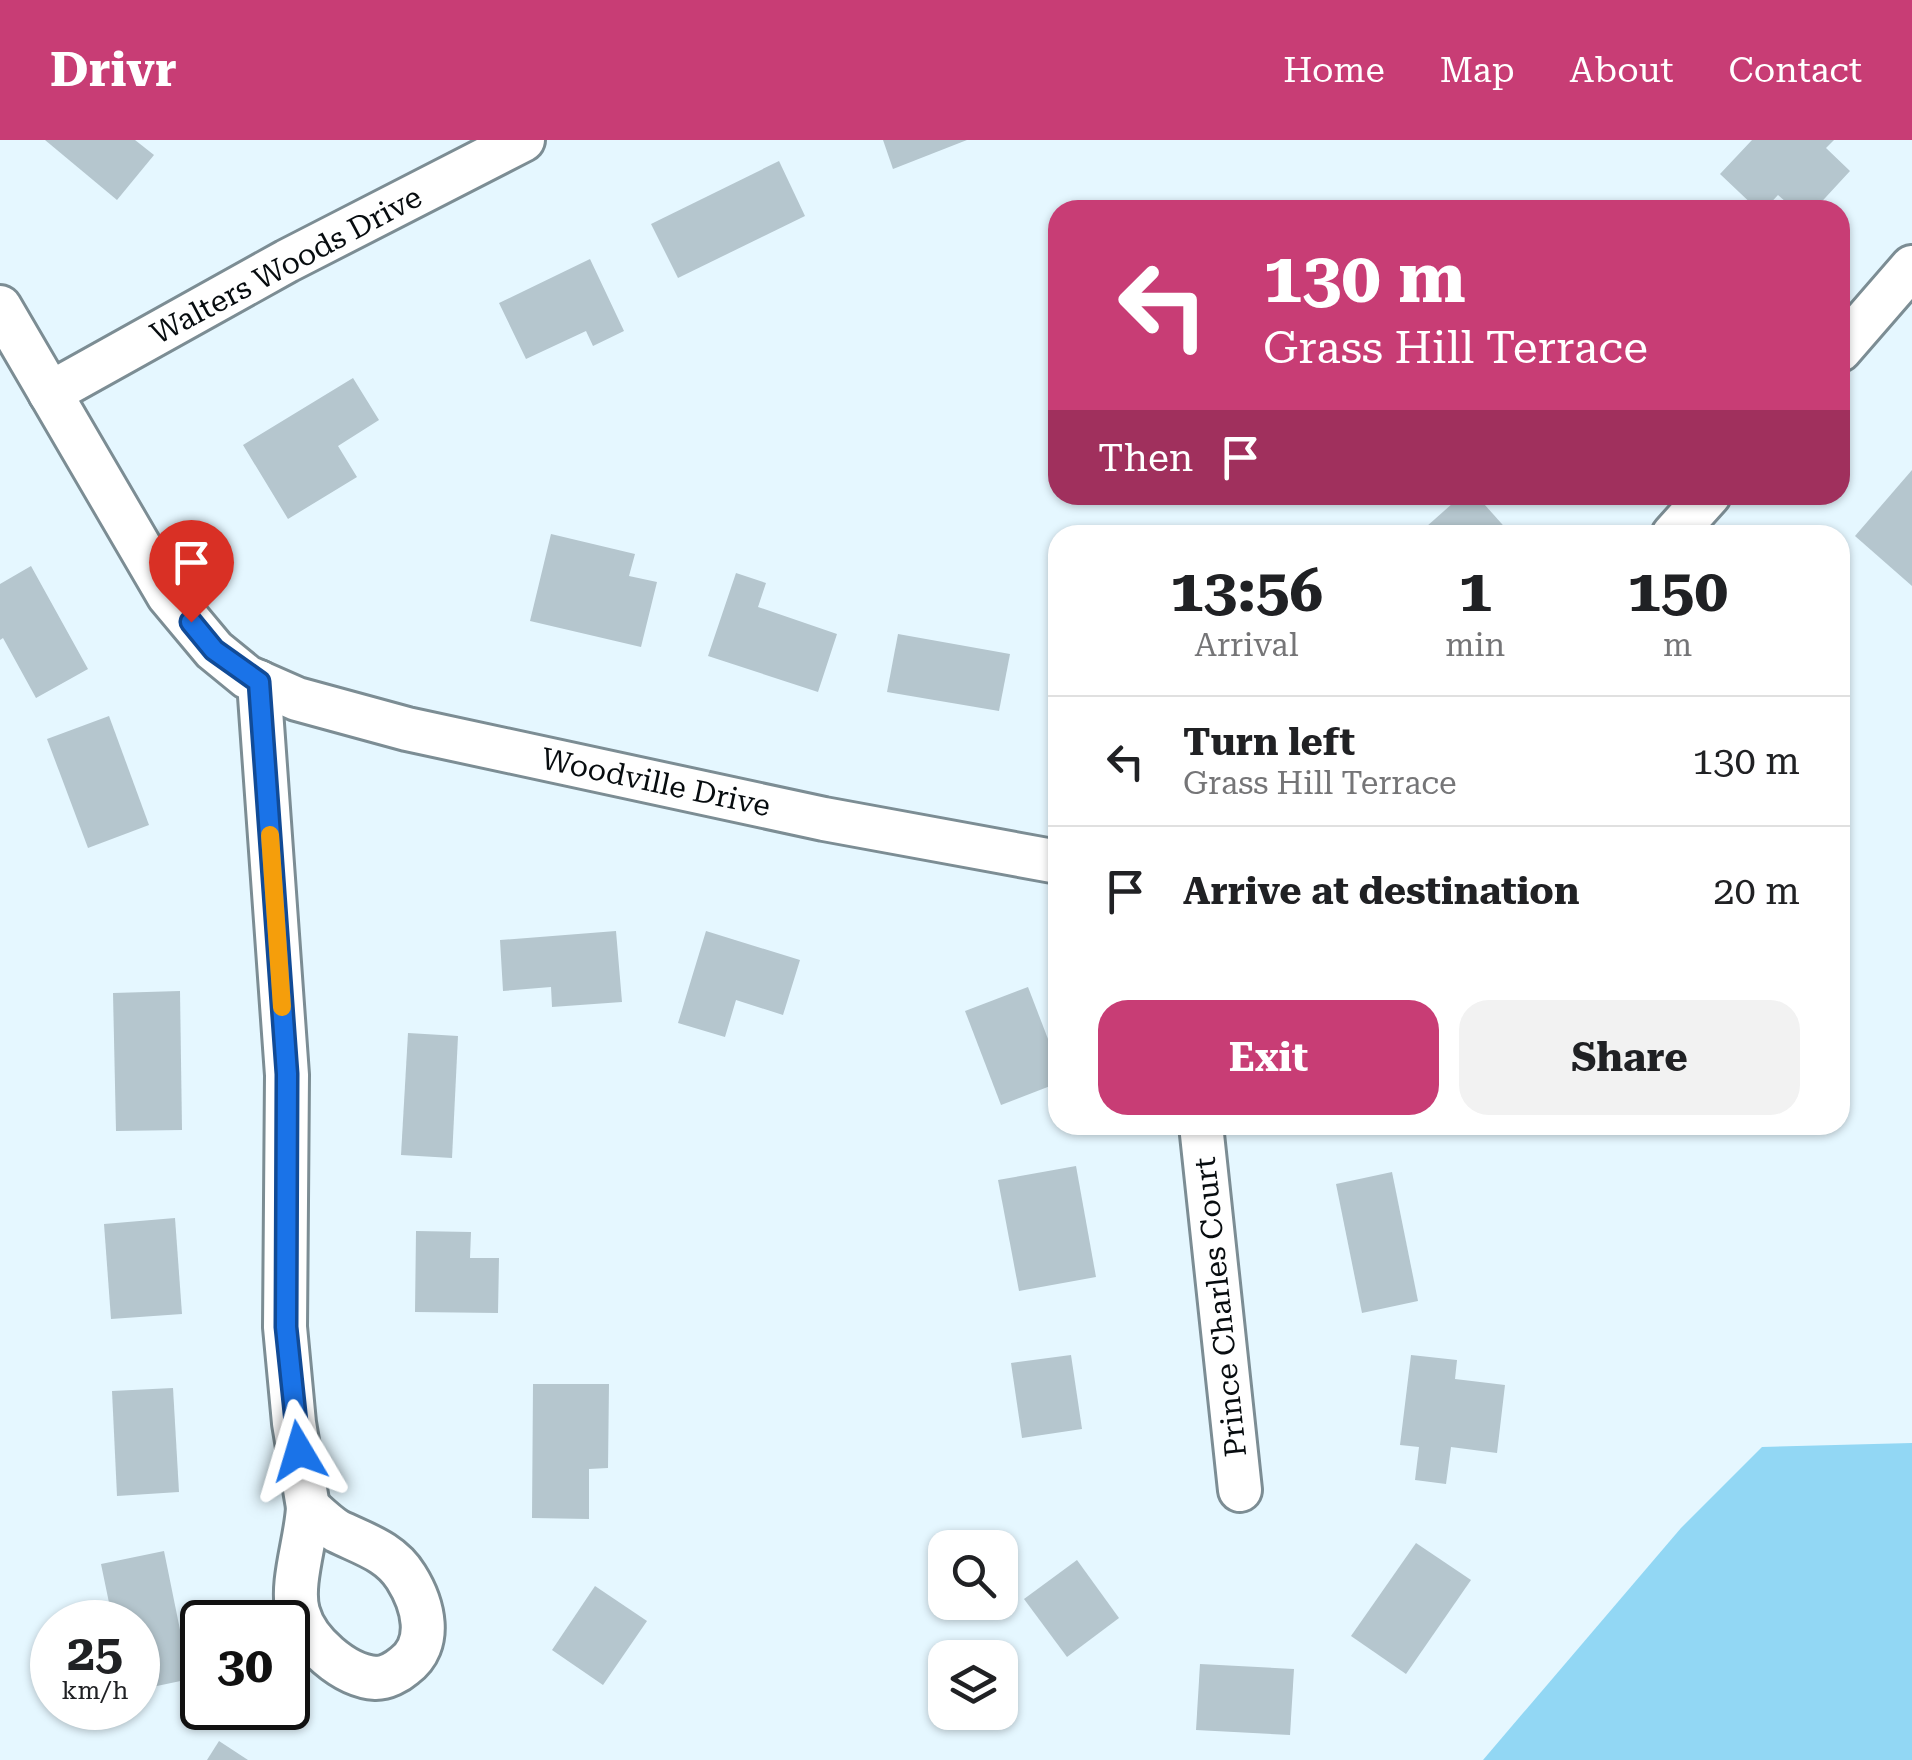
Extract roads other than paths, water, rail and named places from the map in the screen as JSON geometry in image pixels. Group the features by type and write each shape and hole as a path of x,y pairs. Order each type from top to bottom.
{"street":[{"name":"Walters Woods Drive","path":"50,393 288,260 523,140"},
{"path":"1850,338 1912,267"},
{"name":"Woodville Drive","path":"0,307 168,595 214,650 259,682 297,699 407,729 824,818 1048,860"},
{"path":"1683,525 1700,505"},
{"path":"259,682 287,1074 286,1327 294,1423 308,1507"},
{"name":"Prince Charles Court","path":"1202,1135 1240,1490"}]}
